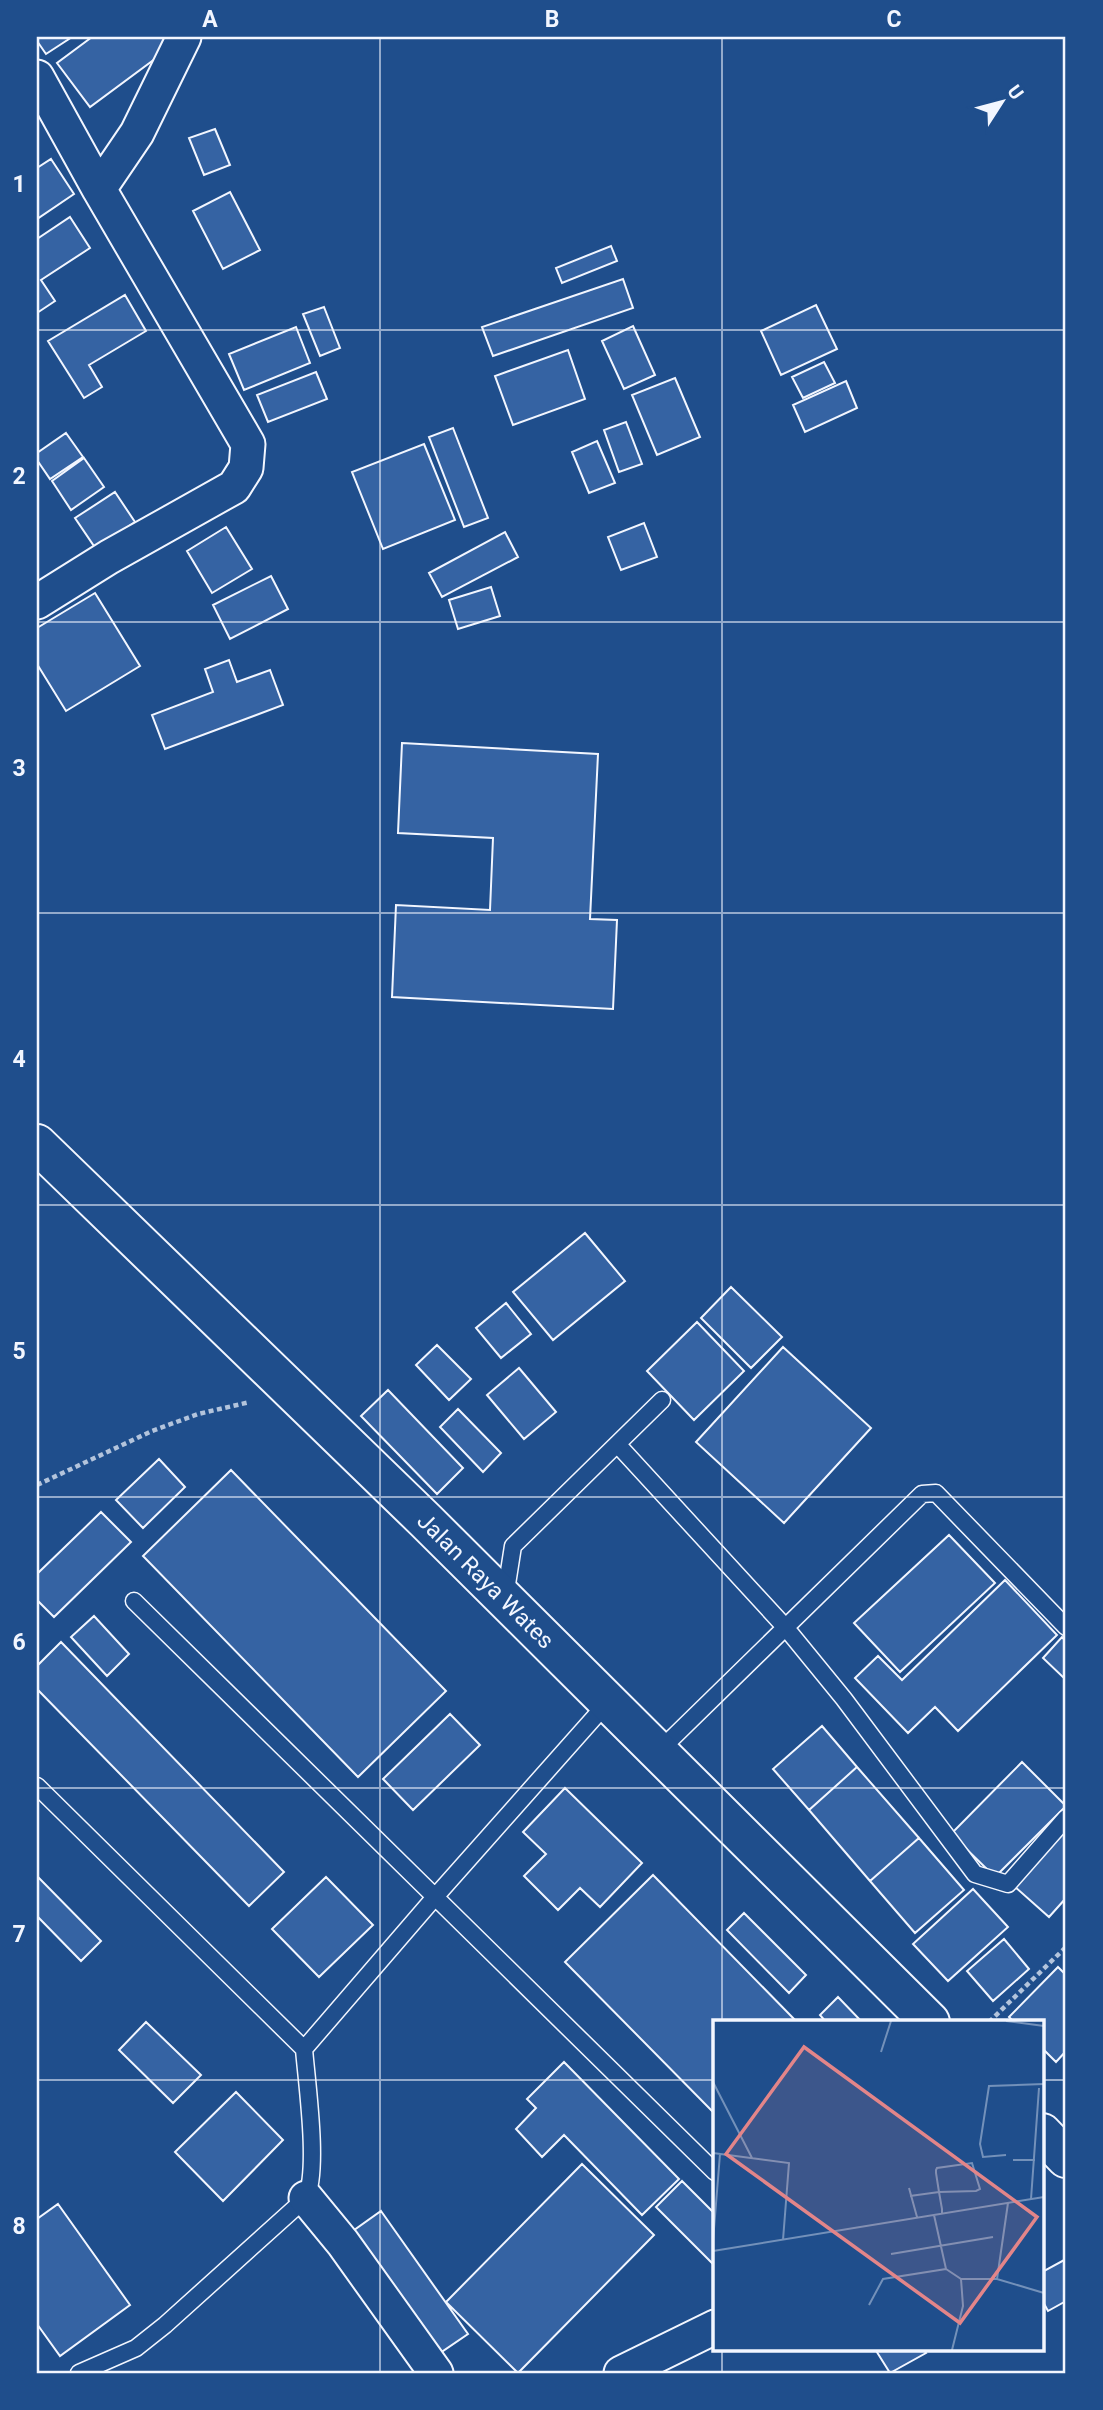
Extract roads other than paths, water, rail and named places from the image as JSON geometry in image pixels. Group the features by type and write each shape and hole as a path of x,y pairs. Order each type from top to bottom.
{"highway":[{"name":"Jalan Raya Wates","path":"37,1144 505,1598 929,2020"}],"street":[{"path":"99,189 137,133 184,37"},
{"path":"37,77 248,444 246,468 234,487 109,557 37,602"},
{"path":"306,2198 343,2243 436,2373"},
{"path":"621,2373 713,2328"}],"lane":[{"path":"505,1598 513,1546 662,1401"},
{"path":"618,1445 786,1628 844,1699 975,1874 1008,1884 1066,1818"},
{"path":"658,1752 922,1494 936,1493 1066,1627"},
{"path":"134,1601 713,2170"},
{"path":"304,2049 608,1702"},
{"path":"37,1786 304,2049 312,2161 310,2188 306,2198 136,2348 79,2373"}]}
